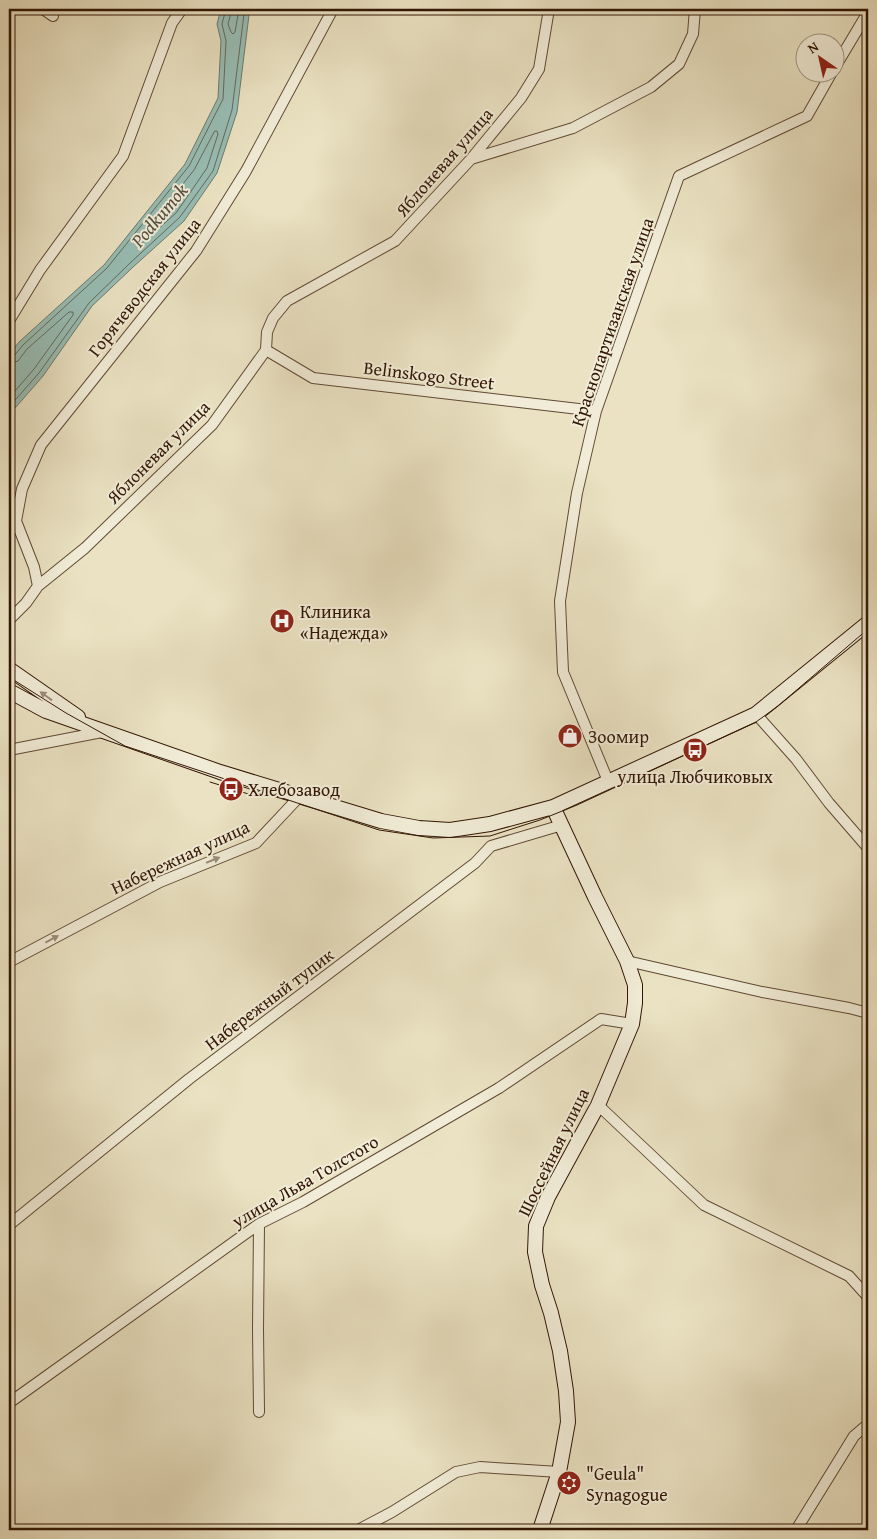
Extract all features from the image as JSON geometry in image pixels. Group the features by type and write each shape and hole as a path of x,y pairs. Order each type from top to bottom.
{"main road":[{"path":"9,691 46,711 220,772 381,821 419,828 450,830 490,824 553,806 756,714 868,622"},
{"path":"9,669 53,701 102,732"},
{"name":"Шоссейная улица","path":"540,1530 559,1472 568,1422 560,1351 535,1252 536,1226 548,1197 598,1105 632,1024 635,1003 635,985 627,961 553,806"}],"street":[{"path":"43,9 53,16"},
{"path":"10,317 40,270 122,156 172,23 182,9"},
{"name":"Горячеводская улица","path":"38,586 34,567 16,521 22,489 41,444 196,251 246,171 333,9"},
{"name":"Яблоневая улица","path":"9,620 26,603 38,586 85,548 212,425 266,350 266,332 273,318 287,301 395,242 472,159 521,98 539,69 549,9"},
{"path":"472,159 573,128 651,88 679,64 693,34 695,9"},
{"path":"844,52 868,12"},
{"name":"Краснопартизанская улица","path":"608,780 563,672 560,601 577,494 596,411 679,176 807,116 826,82"},
{"name":"Belinskogo Street","path":"266,350 313,378 596,411"},
{"path":"756,714 796,759 868,848"},
{"path":"9,750 102,732"},
{"name":"Набережная улица","path":"9,962 160,882 256,843 300,796"},
{"name":"Набережный тупик","path":"9,1225 189,1079 475,863 491,846 562,825"},
{"path":"627,961 762,992 868,1013"},
{"name":"улица Льва Толстого","path":"9,1403 259,1224 303,1202 500,1088 601,1019 632,1024"},
{"path":"598,1105 704,1205 849,1276 868,1297"},
{"path":"259,1224 259,1412"},
{"path":"796,1530 854,1436 868,1424"},
{"path":"358,1530 392,1512 456,1472 480,1467 559,1472"}],"water":[{"name":"Podkumok","path":"221,9 253,9 249,15 237,112 217,173 184,221 92,306 43,376 9,415 9,355 19,342 104,265 185,164 218,98 221,41 217,24"}],"tram line":[{"path":"9,677 66,713 125,746 379,830 433,838 490,836 540,820 577,805 756,722 778,706 868,629"},
{"path":"210,782 258,797"}],"place":[{"name":"Клиника «Надежда»","path":"282,621"},
{"name":"Зоомир","path":"570,736"},
{"name":"улица Любчиковых","path":"695,750"},
{"name":"Хлебозавод","path":"231,789"},
{"name":"\"Geula\" Synagogue","path":"569,1483"}]}
